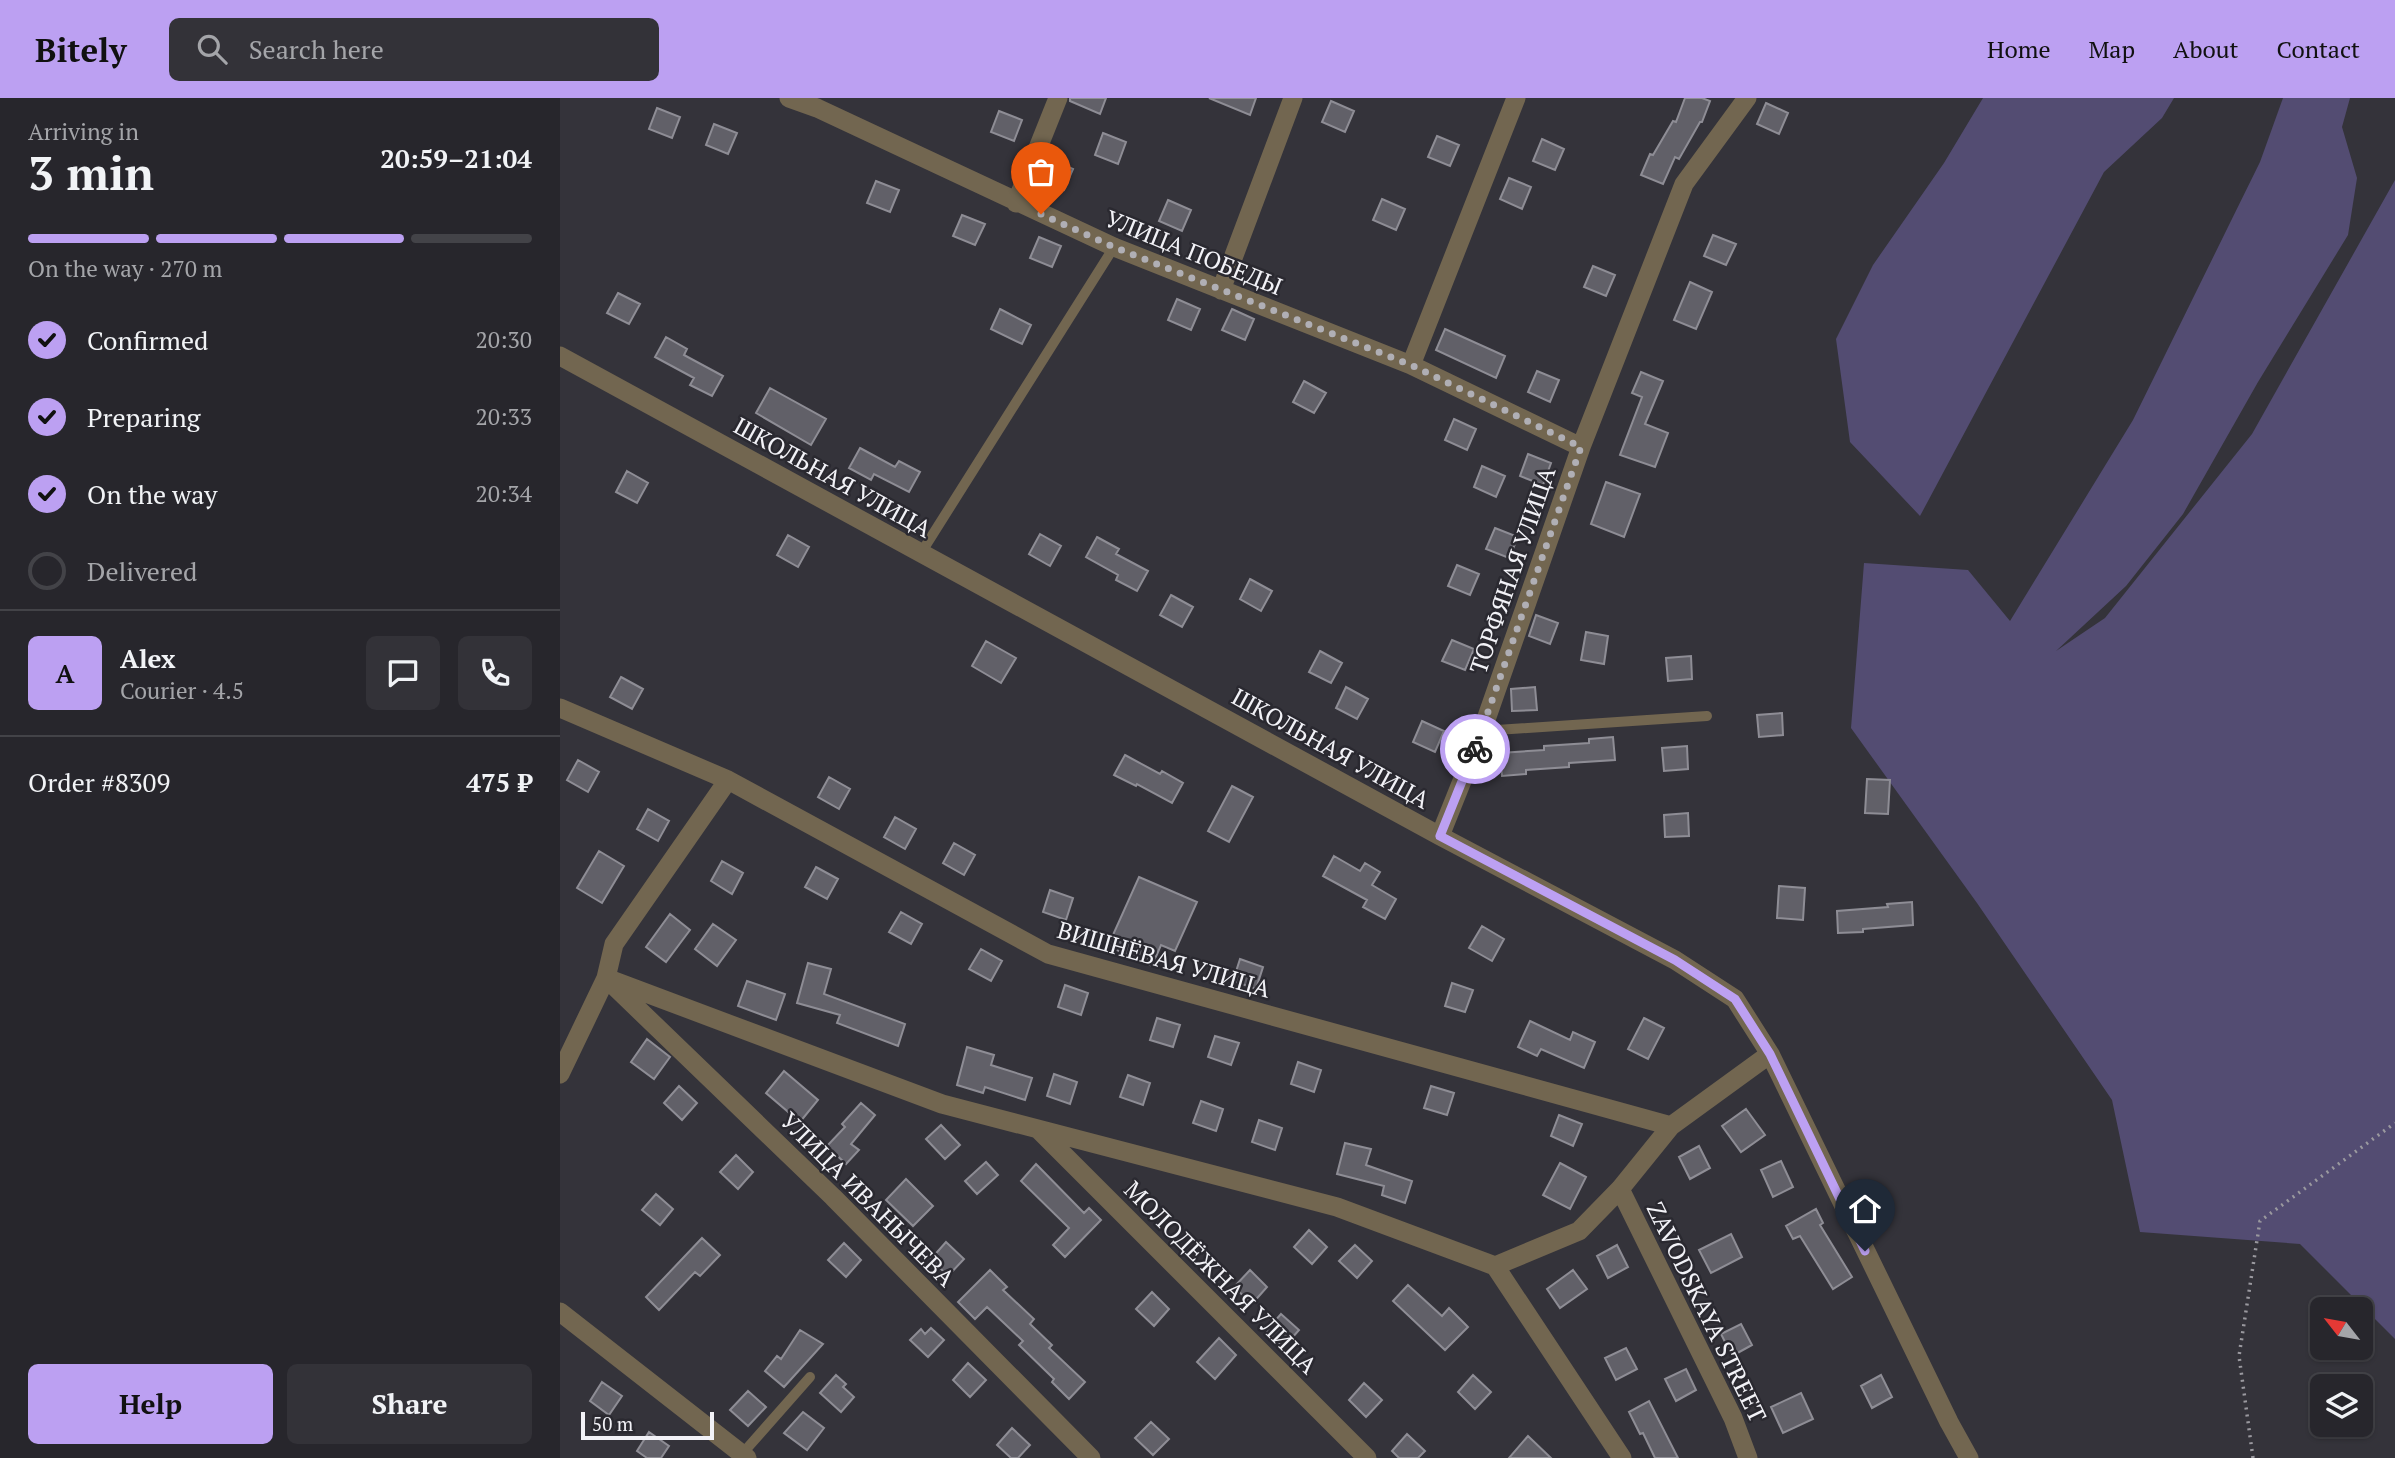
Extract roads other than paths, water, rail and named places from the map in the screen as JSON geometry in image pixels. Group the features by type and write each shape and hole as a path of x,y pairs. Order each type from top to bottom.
{"street":[{"name":"УЛИЦА ПОБЕДЫ","path":"789,98 819,103 1016,203 1114,247 1411,365 1581,447"},
{"path":"1016,203 1058,98"},
{"path":"1221,290 1293,98"},
{"path":"1411,365 1516,98"},
{"name":"ТОРФЯНАЯ УЛИЦА","path":"1440,836 1482,731 1581,447 1684,184 1747,98"},
{"name":"ШКОЛЬНАЯ УЛИЦА","path":"560,356 1440,836 1675,960 1735,999 1770,1054 1969,1458"},
{"name":"ВИШНЁВАЯ УЛИЦА","path":"560,708 729,780 1048,954 1671,1126"},
{"path":"560,1074 606,978 614,944 729,780"},
{"path":"606,978 942,1104 1337,1207 1495,1266 1622,1458"},
{"name":"УЛИЦА ИВАНЫЧЕВА","path":"606,978 833,1197 1091,1458"},
{"path":"1495,1266 1579,1231 1620,1189 1671,1126 1770,1054"},
{"name":"МОЛОДЁЖНАЯ УЛИЦА","path":"1040,1130 1367,1458"},
{"name":"ZAVODSKAYA STREET","path":"1620,1189 1733,1418 1748,1458"},
{"path":"560,1312 745,1456"}],"lane":[{"path":"921,553 1114,247"},
{"path":"1482,731 1707,716"},
{"path":"745,1456 810,1377"}]}
